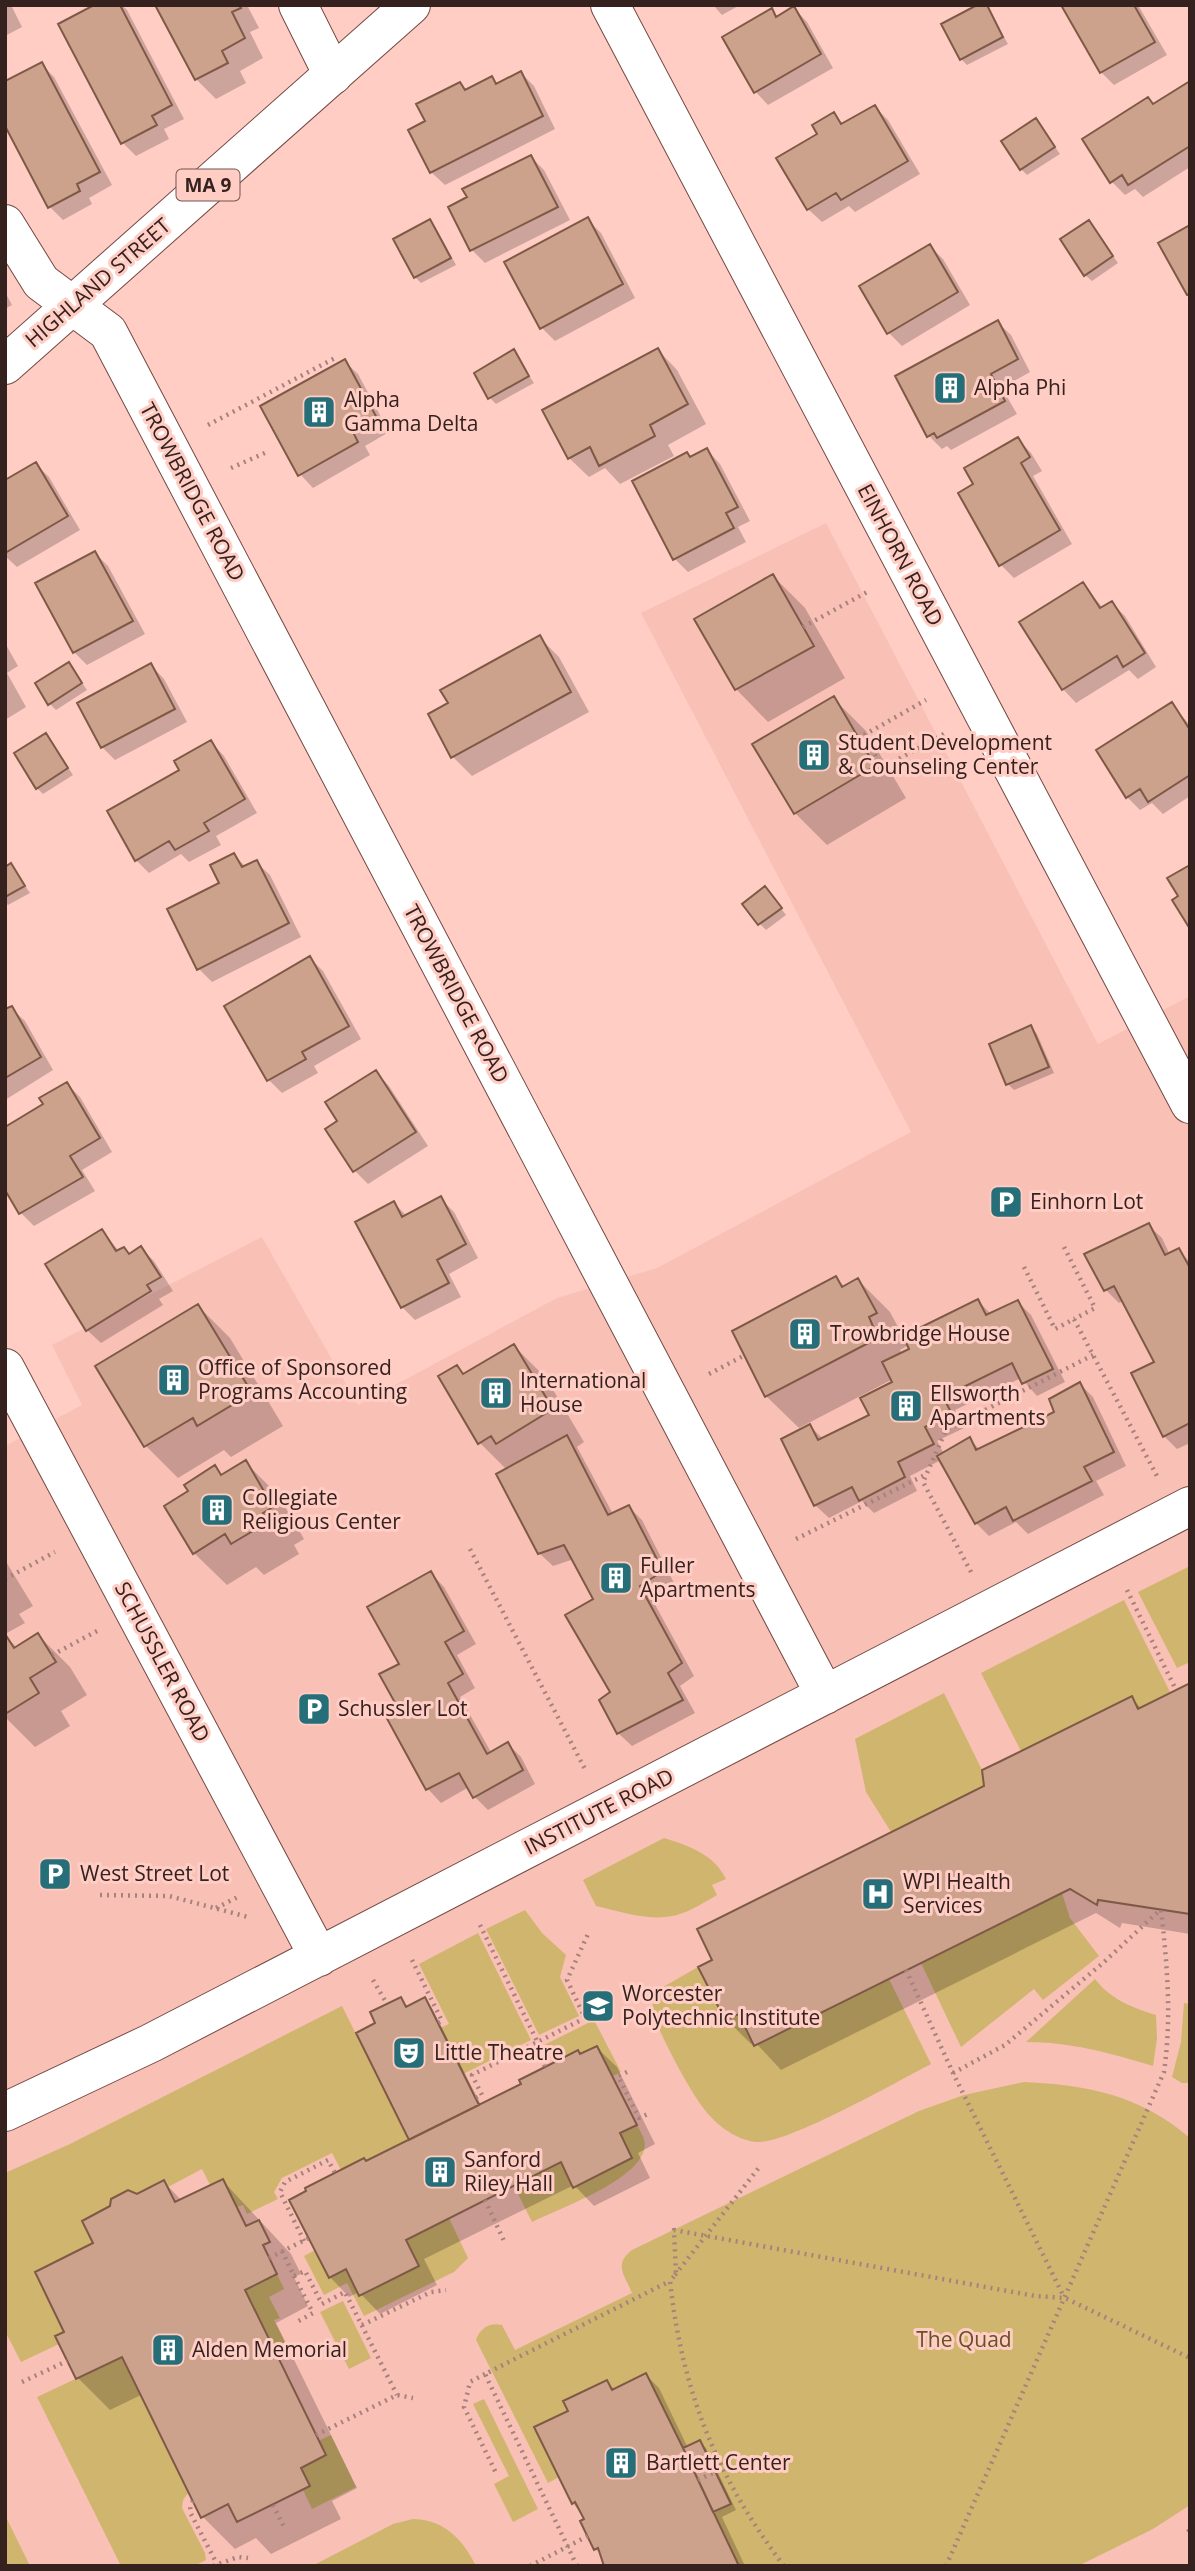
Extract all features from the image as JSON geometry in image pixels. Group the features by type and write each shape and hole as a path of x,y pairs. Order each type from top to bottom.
{"main road":[{"path":"298,5 333,75"},
{"name":"HIGHLAND STREET","path":"5,365 411,5"},
{"name":"EINHORN ROAD","path":"610,5 1190,1104"},
{"name":"TROWBRIDGE ROAD","path":"5,224 41,282 108,332 825,1695"},
{"name":"SCHUSSLER ROAD","path":"5,1368 319,1957"},
{"name":"INSTITUTE ROAD","path":"5,2112 150,2043 319,1957 1190,1507"}],"path":[{"path":"208,425 335,358"},
{"path":"231,468 267,452"},
{"path":"803,627 869,591"},
{"path":"926,700 861,736 882,768 944,734"},
{"path":"1024,1267 1055,1329 1095,1308 1064,1247"},
{"path":"1074,1319 1158,1479"},
{"path":"709,1374 744,1355"},
{"path":"972,1574 923,1482 946,1430 1093,1355"},
{"path":"796,1539 925,1475"},
{"path":"470,1549 587,1773"},
{"path":"5,1579 55,1552"},
{"path":"1127,1590 1176,1690"},
{"path":"52,1655 97,1631"},
{"path":"100,1895 169,1896 248,1917"},
{"path":"215,1908 238,1897"},
{"path":"946,2566 1164,2072 1168,2042 1168,1993 1161,1909 1103,1963 1005,2045 953,2073"},
{"path":"480,1925 538,2043 545,2067"},
{"path":"475,2098 482,2095 472,2075 585,2018 567,1980 588,1934"},
{"path":"412,1960 442,2021 438,2023"},
{"path":"906,1970 953,2073 1065,2298"},
{"path":"373,1980 387,2004"},
{"path":"627,2072 618,2076 639,2118 649,2114"},
{"path":"269,2258 306,2239 280,2192 285,2182 328,2160 335,2173"},
{"path":"496,2473 464,2407 470,2382 670,2281 761,2165"},
{"path":"485,2200 505,2243"},
{"path":"676,2274 674,2230 1035,2296 1065,2298 1190,2358"},
{"path":"282,2251 313,2313 295,2323"},
{"path":"294,2276 305,2271 322,2304 345,2292 397,2395"},
{"path":"670,2281 680,2350 705,2432 741,2506 783,2566"},
{"path":"362,2325 430,2292 446,2290"},
{"path":"22,2382 67,2361"},
{"path":"485,2374 577,2566"},
{"path":"316,2435 397,2395 413,2398"},
{"path":"698,2480 721,2469"},
{"path":"193,2501 190,2506 191,2514 215,2565 238,2557 248,2558"},
{"path":"273,2505 285,2529"},
{"path":"530,2566 588,2536"}],"shaded area":[{"name":"Worcester Polytechnic Institute","path":"826,523 1098,1044 1190,996 1190,2566 5,2566 5,1446 82,1405 52,1345 262,1237 358,1405 557,1298 657,1268 911,1132 641,613"}],"green space":[{"path":"1190,1566 1190,1662 1177,1668 1138,1592"},
{"path":"1124,1600 1170,1692 1138,1709 1131,1697 1021,1751 981,1673"},
{"path":"944,1693 982,1770 984,1786 891,1832 866,1792 855,1739"},
{"path":"664,1838 691,1848 715,1863 726,1879 712,1885 717,1895 687,1911 667,1917 636,1915 596,1906 583,1880"},
{"path":"1062,1893 1070,1918 1099,1956 1043,2000 1034,1989 961,2047 921,1963"},
{"path":"525,1910 542,1933 566,1955 560,1977 579,2016 539,2035 486,1929"},
{"path":"478,1933 531,2040 463,2074 440,2028 449,2024 419,1964"},
{"path":"698,1967 724,2020 739,2014 755,2046 889,1979 931,2064 793,2133 757,2142 738,2137 715,2121 703,2108 669,2050 651,2010 658,1990"},
{"path":"1095,1979 1122,2002 1156,2015 1157,2039 1153,2066 1075,2046 1026,2042"},
{"path":"1184,2003 1190,2004 1190,2083 1182,2083 1172,2077 1181,2042"},
{"path":"342,2006 409,2140 341,2170 332,2153 282,2178 274,2192 278,2199 247,2214 243,2205 237,2207 223,2179 210,2185 202,2169 168,2187 164,2180 137,2194 128,2190 111,2199 110,2206 82,2221 93,2243 35,2272 64,2332 56,2336 59,2344 21,2362 5,2331 5,2173 70,2144"},
{"path":"594,2020 621,2072 613,2076 597,2046 580,2054 578,2051 553,2063 544,2045"},
{"name":"The Quad","path":"1024,2082 1070,2086 1112,2095 1152,2112 1190,2138 1190,2505 1153,2529 1078,2566 739,2566 713,2512 730,2503 700,2440 683,2448 647,2373 612,2390 607,2380 563,2401 568,2411 535,2427 559,2477 548,2483 476,2340 483,2329 493,2324 502,2325 515,2350 632,2293 622,2265 626,2255 632,2250 919,2111 964,2095"},
{"path":"637,2125 645,2146 638,2161 627,2172 596,2192 532,2222 514,2186 561,2162 573,2187 620,2133"},
{"path":"449,2218 468,2258 454,2272 364,2316 347,2283 324,2295 304,2256 315,2250 329,2278 346,2269 359,2295 419,2266 406,2240"},
{"path":"277,2274 284,2289 269,2297 280,2318 274,2320 290,2352 278,2359 245,2290"},
{"path":"343,2301 371,2358 349,2369 320,2312"},
{"path":"122,2357 189,2492 183,2500 182,2508 206,2560 194,2566 121,2566 37,2397"},
{"path":"484,2399 538,2509 513,2522 494,2484 509,2476 473,2404"},
{"path":"331,2435 356,2487 312,2509 303,2490 310,2486 301,2468 325,2455 318,2441"},
{"path":"5,2515 30,2566 5,2566"},
{"path":"413,2519 443,2527 459,2540 476,2566 312,2566 393,2524"}],"building":[{"path":"94,5 120,5 172,105 152,116 157,125 121,144 58,24"},
{"path":"155,5 239,5 241,8 232,12 245,38 222,51 228,63 195,80"},
{"path":"977,5 987,5 1003,37 960,60 941,24"},
{"path":"1061,5 1134,5 1155,42 1100,73"},
{"path":"794,6 821,54 754,93 722,37 772,8 776,17"},
{"path":"42,62 100,172 77,184 80,191 48,208 5,126 5,81"},
{"path":"521,71 543,116 430,173 408,130 425,121 416,104 460,82 465,90 492,76 496,84"},
{"path":"1190,81 1190,146 1128,185 1122,175 1110,183 1082,139 1148,97 1153,104"},
{"path":"875,105 908,161 841,200 836,193 807,210 776,158 817,134 812,125 834,112 841,124"},
{"path":"1036,118 1055,147 1020,170 1001,141"},
{"path":"531,155 558,207 470,251 448,207 467,197 462,189"},
{"path":"588,217 623,284 540,329 504,262"},
{"path":"430,219 451,258 414,278 393,239"},
{"path":"1089,220 1113,256 1084,276 1060,239"},
{"path":"1190,225 1190,294 1187,295 1158,243"},
{"path":"930,244 958,292 887,334 859,286"},
{"name":"Alpha Phi","path":"998,320 1018,359 991,374 1005,401 937,438 934,433 927,437 895,376"},
{"path":"658,348 688,404 650,425 655,436 599,466 590,447 568,459 542,410"},
{"path":"514,349 529,376 488,399 474,373"},
{"name":"Alpha Gamma Delta","path":"345,359 377,418 353,432 358,442 298,476 260,406"},
{"path":"1018,437 1030,457 1021,463 1060,530 999,566 958,493 973,484 964,468"},
{"path":"707,448 738,507 726,513 734,528 673,560 632,481 687,452 690,457"},
{"path":"36,462 68,516 5,553 5,480"},
{"path":"95,551 133,621 73,653 35,583"},
{"path":"773,574 814,646 735,690 694,619"},
{"path":"1083,582 1100,608 1112,601 1145,653 1123,667 1117,656 1062,690 1019,622"},
{"path":"540,635 571,692 451,758 428,714 448,703 440,690"},
{"path":"69,662 82,683 48,705 35,683"},
{"path":"151,663 175,709 101,748 77,703"},
{"name":"Student Development & Counseling Center","path":"834,696 875,766 794,814 752,744"},
{"path":"1172,702 1190,730 1190,775 1148,802 1140,789 1126,798 1096,750"},
{"path":"46,733 68,768 36,789 14,753"},
{"path":"211,740 245,799 204,823 209,831 175,850 169,841 135,861 107,811 179,770 174,761"},
{"path":"234,853 242,867 257,860 289,923 197,970 167,909 219,883 210,865"},
{"path":"11,863 25,886 5,897 5,867"},
{"path":"1190,865 1190,929 1172,900 1178,896 1167,878"},
{"path":"765,886 782,908 758,925 742,904"},
{"path":"310,956 349,1026 302,1052 306,1059 267,1081 224,1006"},
{"path":"12,1006 41,1057 5,1078 5,1009"},
{"path":"1031,1025 1049,1067 1006,1085 989,1044"},
{"path":"376,1070 416,1132 353,1172 325,1129 337,1121 325,1102"},
{"path":"67,1082 100,1138 70,1156 83,1177 19,1214 5,1190 5,1127 43,1104 39,1098"},
{"path":"441,1196 466,1244 437,1260 449,1283 401,1308 355,1222 394,1201 402,1217"},
{"path":"1149,1223 1165,1255 1179,1248 1190,1268 1190,1423 1163,1437 1131,1373 1154,1362 1114,1286 1104,1291 1084,1254"},
{"path":"102,1229 116,1251 124,1247 129,1254 141,1246 161,1277 147,1285 151,1291 86,1331 45,1264"},
{"name":"Trowbridge House","path":"836,1276 842,1287 858,1278 877,1313 869,1317 878,1338 765,1397 732,1331"},
{"name":"Ellsworth Apartments","path":"978,1299 986,1315 1018,1300 1053,1369 1022,1384 1012,1363 943,1397 952,1414 925,1427 934,1444 898,1462 905,1477 859,1501 852,1487 814,1506 781,1439 810,1424 818,1440 869,1415 860,1398 892,1382 882,1362 909,1349 903,1336"},
{"name":"Office of Sponsored Programs Accounting","path":"198,1304 252,1393 197,1426 193,1418 144,1447 95,1366"},
{"name":"International House","path":"514,1344 553,1409 496,1444 491,1436 478,1444 438,1376 457,1365 463,1374"},
{"name":"Ellsworth Apartments","path":"1080,1382 1114,1452 1084,1467 1092,1481 1013,1521 1006,1507 975,1524 937,1456 970,1437 976,1450 1054,1412 1049,1399"},
{"name":"Fuller Apartments","path":"567,1435 608,1515 629,1505 663,1571 640,1586 682,1663 668,1673 683,1700 617,1734 599,1700 610,1692 565,1615 593,1599 564,1545 538,1554 496,1474"},
{"name":"Collegiate Religious Center","path":"246,1460 273,1507 263,1513 268,1522 231,1544 225,1534 193,1554 164,1506 188,1491 184,1485 215,1465 221,1475"},
{"path":"431,1571 464,1631 445,1642 463,1674 448,1683 487,1754 508,1742 523,1770 473,1798 459,1773 426,1790 385,1715 398,1708 379,1674 399,1664 367,1607"},
{"path":"38,1633 56,1662 30,1678 39,1693 5,1714 5,1634 14,1648"},
{"path":"1190,1683 1190,1914 1098,1900 1097,1905 1070,1889 754,2046 739,2014 725,2020 698,1967 712,1960 697,1929 984,1786 982,1770 1132,1696 1138,1709"},
{"name":"Little Theatre","path":"401,1997 406,2007 425,1997 479,2105 409,2140 356,2033 375,2023 370,2012"},
{"name":"Sanford Riley Hall","path":"597,2046 637,2125 620,2133 632,2158 573,2188 561,2162 406,2240 419,2266 359,2296 346,2269 329,2278 289,2200 306,2191 305,2188 364,2158 366,2161 521,2084 519,2080 578,2050 580,2054"},
{"name":"Alden Memorial","path":"223,2179 246,2226 259,2220 270,2242 263,2245 277,2274 245,2290 326,2455 301,2468 310,2486 237,2522 228,2504 201,2518 122,2357 76,2379 55,2336 64,2332 35,2272 93,2243 82,2221 110,2206 111,2199 128,2190 137,2194 164,2180 175,2202"},
{"name":"Bartlett Center","path":"646,2373 739,2566 604,2566 598,2548 594,2550 580,2521 584,2519 575,2502 572,2504 534,2427 568,2411 563,2401 607,2380 612,2390"},
{"path":"700,2440 731,2504 713,2512 683,2448"}],"place":[{"name":"Alpha Phi","path":"950,388"},
{"name":"Alpha Gamma Delta","path":"319,412"},
{"name":"Student Development & Counseling Center","path":"814,755"},
{"name":"Einhorn Lot","path":"1006,1202"},
{"name":"Trowbridge House","path":"805,1334"},
{"name":"Office of Sponsored Programs Accounting","path":"174,1380"},
{"name":"International House","path":"496,1393"},
{"name":"Ellsworth Apartments","path":"906,1406"},
{"name":"Collegiate Religious Center","path":"217,1510"},
{"name":"Fuller Apartments","path":"616,1578"},
{"name":"Schussler Lot","path":"314,1709"},
{"name":"West Street Lot","path":"55,1874"},
{"name":"WPI Health Services","path":"878,1894"},
{"name":"Worcester Polytechnic Institute","path":"598,2006"},
{"name":"Little Theatre","path":"409,2053"},
{"name":"Sanford Riley Hall","path":"440,2172"},
{"name":"Alden Memorial","path":"168,2350"},
{"name":"Bartlett Center","path":"621,2463"}]}
